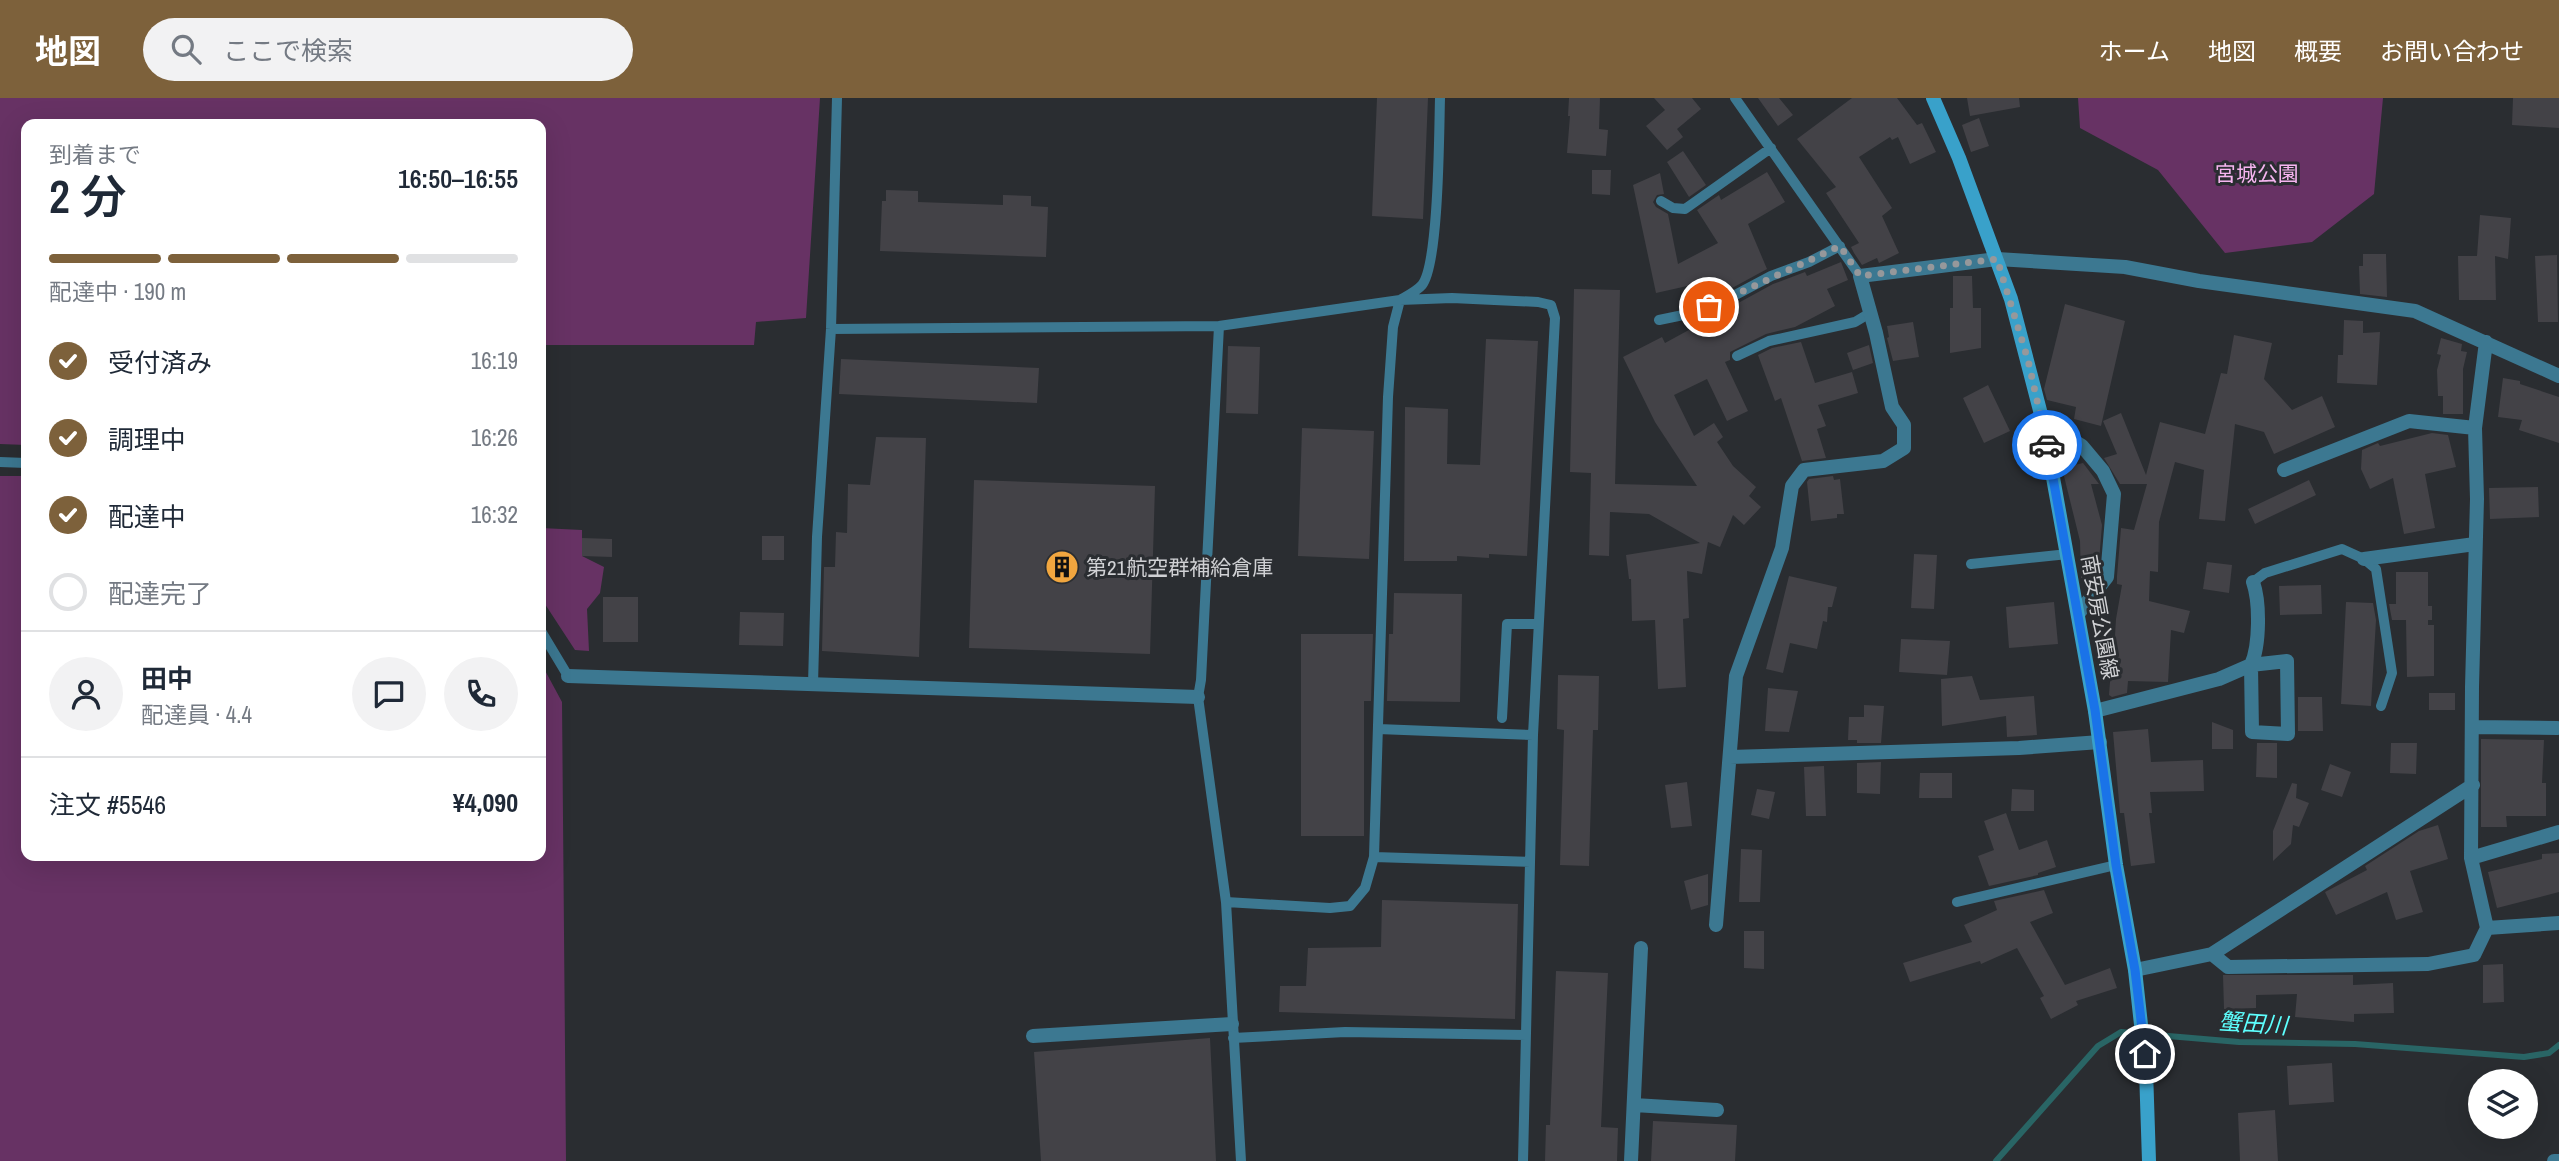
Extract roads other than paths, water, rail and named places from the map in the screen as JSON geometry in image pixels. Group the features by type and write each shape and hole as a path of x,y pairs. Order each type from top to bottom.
{"main road":[{"name":"南安房公園線","path":"1933,98 1959,158 2011,299 2043,422 2095,710 2116,865 2135,970 2143,1039 2149,1161"}],"street":[{"path":"1716,925 1736,676 1782,548 1792,486 1804,470 1883,461 1903,448 1904,425 1892,407 1860,276 1997,259 2125,267 2199,281 2415,312 2559,376"},
{"path":"2212,954 2228,967 2428,964 2474,955 2487,928 2471,858 2475,428 2486,342"},
{"path":"2284,470 2409,421 2475,428"},
{"path":"2043,422 2082,446 2103,471 2114,494 2106,578 2078,614"},
{"path":"2364,559 2475,544"},
{"path":"2095,710 2219,680 2251,665 2287,661 2288,734 2252,732 2251,665 2255,656 2258,596 2253,582"},
{"path":"568,676 1198,697"},
{"path":"2472,727 2557,728"},
{"path":"1730,757 2019,748 2100,742"},
{"path":"2135,970 2212,954 2473,785"},
{"path":"2471,858 2559,832"},
{"path":"2487,928 2559,923"},
{"path":"1631,1161 1641,948"},
{"path":"1032,1036 1232,1031"},
{"path":"1633,1105 1717,1110"},
{"path":"2554,1161 2559,1161"}],"lane":[{"path":"813,684 817,537 831,329 838,98"},
{"path":"1226,902 1330,908 1350,906 1365,888 1374,857 1392,327 1400,300 1422,286 1429,271 1437,196 1440,98"},
{"path":"1735,98 1860,276"},
{"path":"1661,201 1673,208 1685,209 1772,148"},
{"path":"1659,320 1693,313 1724,302 1771,276 1809,262 1840,246"},
{"path":"831,329 1219,326 1400,300 1452,298 1538,302 1550,305 1555,318 1533,735 1523,1161"},
{"path":"1737,356 1769,341 1855,322 1870,313"},
{"path":"1219,326 1202,680 1198,697 1226,902 1241,1161"},
{"path":"0,462 21,463"},
{"path":"2253,582 2265,573 2342,549 2364,559 2376,569 2392,673 2381,706"},
{"path":"1970,564 2068,554"},
{"path":"1502,718 1507,624 1538,624"},
{"path":"546,639 568,676"},
{"path":"1378,729 1533,735"},
{"path":"1374,857 1530,862"},
{"path":"1957,901 2116,865"},
{"path":"1232,1031 1525,1035"}],"waterway":[{"name":"蟹田川","path":"1996,1161 2098,1046 2121,1032 2239,1042 2355,1044 2524,1057 2549,1053 2559,1045"}],"place":[{"name":"第21航空群補給倉庫","path":"1062,567"}],"park label":[{"name":"宮城公園","path":"2257,173"}]}
